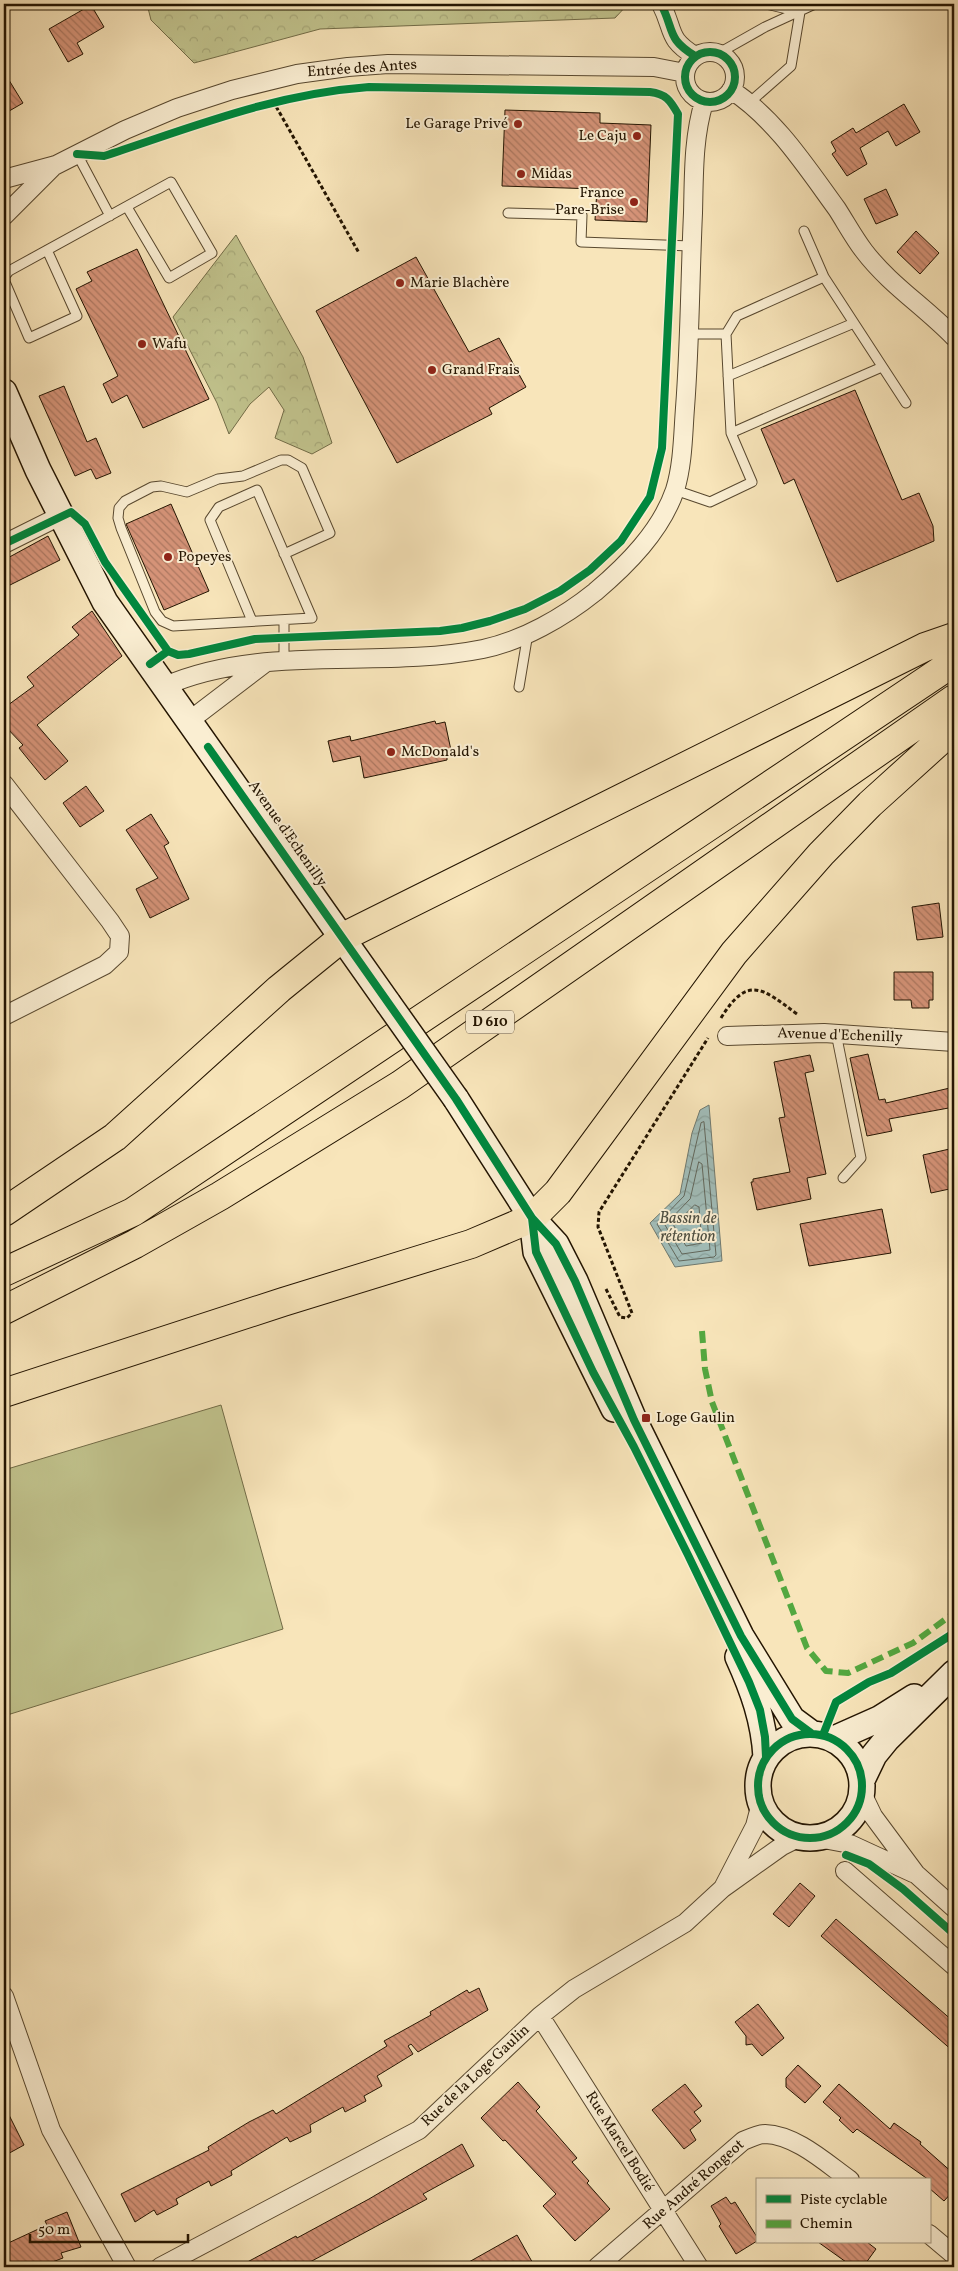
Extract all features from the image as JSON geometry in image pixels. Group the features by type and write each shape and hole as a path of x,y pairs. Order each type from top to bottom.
{"highway":[{"path":"4,1212 115,1137 279,989 343,937 924,647 954,637"},
{"name":"D 610","path":"4,1272 132,1212 954,662"},
{"name":"D 610","path":"4,1310 135,1244 318,1138 400,1085 954,699"},
{"path":"4,1393 283,1302 471,1244 532,1218 558,1192 740,946 835,839 870,804 954,728"}],"street":[{"path":"661,4 674,40 695,56"},
{"path":"702,52 719,53 733,66 735,78 731,90 722,99 704,102 697,99 687,88 685,73 687,66 695,56 702,52"},
{"name":"Entrée des Antes","path":"4,179 56,165 177,108 232,90 297,74 348,67 437,64 654,68 685,73"},
{"path":"731,90 749,103 785,140 864,250 891,281 934,316 954,337"},
{"path":"165,686 198,674 230,667 266,663 452,654 485,649 528,633 563,615 586,599 623,568 661,520 675,490 681,454 688,334 695,146 704,102"},
{"name":"Entrée des Antes","path":"4,216 56,165"},
{"name":"Avenue d'Echenilly","path":"4,392 60,516 105,602 456,1098 532,1218 556,1244 571,1273 634,1420 741,1636 792,1719 823,1736"},
{"path":"4,544 60,516"},
{"path":"189,721 266,663"},
{"path":"4,784 120,936 118,952 105,965 4,1016"},
{"name":"Avenue d'Echenilly","path":"718,1031 830,1033 954,1042"},
{"path":"532,1218 536,1252 594,1372 668,1513 749,1682 760,1710 765,1737 766,1757"},
{"path":"916,1874 850,1844 809,1837 780,1829 770,1820 761,1803 758,1782 760,1769 766,1757 786,1739 823,1736 878,1718 954,1672"},
{"path":"809,1837 837,1831 852,1818 874,1755 895,1729 954,1672"},
{"path":"823,1736 845,1746 853,1756 859,1768 862,1787 873,1816 916,1874 954,1908"},
{"name":"Rue de la Loge Gaulin","path":"723,1888 755,1826 761,1803"},
{"name":"Rue de la Loge Gaulin","path":"160,2267 419,2130 540,2016 582,1984 685,1924 723,1888 782,1846 809,1837"},
{"path":"845,1871 954,1966"},
{"path":"4,1996 51,2130 127,2267"},
{"name":"Rue Marcel Bodié","path":"540,2016 699,2267"},
{"name":"Rue André Rongeot","path":"597,2267 663,2212 743,2140 764,2134 780,2136 799,2145 847,2178"},
{"path":"930,2235 954,2255"}],"lane":[{"path":"766,4 800,12"},
{"path":"719,53 815,4"},
{"path":"749,103 791,66 800,12"},
{"path":"77,154 110,216"},
{"path":"47,250 76,316 29,338 5,282 5,276 9,270 171,182 212,253 168,278 127,207"},
{"path":"508,213 582,215 581,242 691,246"},
{"path":"804,231 824,277 906,403"},
{"path":"675,490 710,502 752,482 731,432 726,334 737,316 824,277"},
{"path":"728,376 854,323"},
{"path":"688,334 726,334"},
{"path":"731,432 882,366"},
{"path":"252,621 210,520 219,507 257,490 284,554 312,618 173,626 162,621 155,612 121,528 118,518 119,508 130,497 152,487 161,486 187,492 218,479 243,476 281,460 288,460 302,468 330,533 284,554"},
{"path":"284,620 284,662"},
{"path":"519,687 528,633"},
{"path":"830,1033 861,1158 843,1178"}],"path":[{"path":"282,99 268,102 358,253"},
{"path":"604,1285 620,1317 627,1318 632,1313 598,1227 599,1212 718,1031 732,1000 744,992 756,990 768,993 830,1033"}],"green space":[{"path":"147,4 628,4 615,18 320,29 194,63 151,20"},
{"path":"236,235 303,357 332,443 312,454 275,438 284,410 269,387 250,404 229,434 217,403 173,317"},
{"path":"221,1405 283,1629 4,1716 4,1470"}],"water":[{"name":"Bassin de rétention","path":"709,1105 722,1261 675,1267 650,1223 680,1194 692,1133 700,1110"}],"building":[{"path":"91,5 104,27 77,43 83,54 68,62 49,29"},
{"path":"4,72 23,103 4,114"},
{"path":"904,104 920,132 896,146 888,131 860,148 867,164 847,176 832,154 836,151 831,142 853,128 856,133"},
{"path":"505,110 600,113 600,123 651,125 647,222 595,220 597,189 502,186"},
{"path":"886,189 898,215 876,224 864,199"},
{"path":"916,231 939,253 920,274 897,252"},
{"name":"Wafu","path":"137,249 209,399 143,428 127,395 112,403 103,384 118,376 76,289 92,281 87,272"},
{"name":"Grand Frais","path":"416,257 469,352 499,338 526,387 489,408 492,414 397,463 316,311"},
{"path":"64,386 87,442 96,438 111,473 96,479 91,469 75,476 39,396"},
{"path":"855,390 902,500 919,493 933,526 934,541 837,582 794,479 784,484 761,429"},
{"name":"Popeyes","path":"171,504 209,591 164,610 126,524"},
{"path":"48,536 60,560 4,588 4,560"},
{"path":"92,611 122,656 37,725 68,761 45,780 19,748 23,745 4,725 4,708 34,686 27,677 79,635 72,627"},
{"name":"McDonald's","path":"435,721 436,724 445,722 452,755 447,756 447,760 364,778 360,756 333,762 328,741 350,736 351,741"},
{"path":"86,786 104,811 80,827 63,803"},
{"path":"151,814 169,843 164,846 189,899 150,918 136,889 158,878 126,830"},
{"path":"939,903 943,937 917,940 912,907"},
{"path":"894,972 933,972 933,1000 929,1000 929,1008 912,1008 911,1000 894,1000"},
{"path":"868,1054 879,1100 885,1099 886,1103 954,1087 954,1107 889,1119 892,1131 867,1136 850,1058"},
{"path":"810,1055 814,1071 805,1073 826,1174 807,1178 811,1199 757,1210 751,1182 753,1182 753,1179 790,1172 779,1118 785,1117 774,1062"},
{"path":"954,1148 954,1188 931,1193 923,1155"},
{"path":"882,1209 891,1253 809,1266 800,1224"},
{"path":"800,1883 815,1896 789,1927 773,1914"},
{"path":"836,1919 954,2022 954,2052 821,1936"},
{"path":"479,1988 488,2010 418,2052 411,2044 408,2046 413,2054 377,2076 382,2086 364,2096 366,2101 345,2112 343,2107 310,2125 311,2132 290,2142 287,2137 231,2171 232,2175 211,2186 209,2181 176,2199 178,2204 157,2215 154,2210 135,2222 121,2194 209,2150 208,2147 249,2122 273,2110 276,2114 387,2046 384,2041 431,2015 430,2012 467,1990 469,1993"},
{"path":"758,2004 784,2038 762,2056 752,2044 746,2045 746,2036 735,2022"},
{"path":"798,2065 821,2086 805,2103 786,2087 786,2078"},
{"path":"518,2082 540,2107 536,2111 577,2158 572,2162 589,2181 587,2183 610,2209 575,2241 543,2206 556,2194 505,2140 503,2141 481,2118"},
{"path":"685,2084 702,2106 694,2112 701,2121 690,2130 696,2140 684,2149 652,2110"},
{"path":"839,2084 890,2129 894,2123 921,2142 920,2144 954,2174 954,2190 944,2201 930,2189 930,2178 926,2178 857,2129 853,2133 839,2120 841,2118 823,2102"},
{"path":"4,2105 24,2145 4,2156"},
{"path":"462,2144 474,2166 423,2194 427,2199 310,2262 313,2267 238,2267 369,2199"},
{"path":"726,2197 731,2204 735,2202 756,2235 756,2242 736,2254 719,2226 721,2224 711,2206"},
{"path":"67,2212 81,2247 61,2253 63,2258 39,2267 4,2267 4,2245 47,2225 45,2221"},
{"path":"517,2235 535,2267 460,2267"},
{"path":"821,2244 870,2244 876,2249 863,2267 853,2267"}],"marked path":[{"path":"702,1331 705,1369 712,1402 807,1648 826,1671 848,1673 913,1643 954,1613"}],"cycle path":[{"path":"661,4 675,39 695,56"},
{"path":"705,52 715,52 728,59 735,72 735,77 735,82 728,95 715,102 705,102 696,98 689,91 685,82 685,72 689,63 696,56 705,52"},
{"path":"77,154 104,156 202,123 267,104 334,91 369,87 650,92 660,94 667,99 678,114 662,448 650,497 621,541 590,570 560,591 525,609 490,621 440,631 255,639 189,654 178,655 168,651 150,664"},
{"path":"4,544 71,512 85,524 105,562 168,651"},
{"path":"208,747 456,1099 532,1218 556,1244 575,1281 634,1420 741,1636 792,1719 811,1733"},
{"path":"532,1218 536,1252 593,1372 634,1447 749,1682 760,1710 765,1737 766,1757"},
{"path":"823,1735 836,1702 869,1682 891,1673 954,1633"},
{"path":"810,1734 830,1738 847,1749 858,1766 862,1786 858,1806 847,1823 830,1834 810,1838 790,1834 773,1823 762,1806 758,1786 762,1766 773,1749 790,1738 810,1734"},
{"path":"846,1855 869,1864 903,1889 954,1934"}],"place":[{"name":"Le Garage Privé","path":"518,124"},
{"name":"Le Caju","path":"637,136"},
{"name":"Midas","path":"521,174"},
{"name":"France Pare-Brise","path":"634,202"},
{"name":"Marie Blachère","path":"400,283"},
{"name":"Wafu","path":"142,344"},
{"name":"Grand Frais","path":"432,370"},
{"name":"Popeyes","path":"168,557"},
{"name":"McDonald's","path":"391,752"},
{"name":"Loge Gaulin","path":"646,1418"}]}
